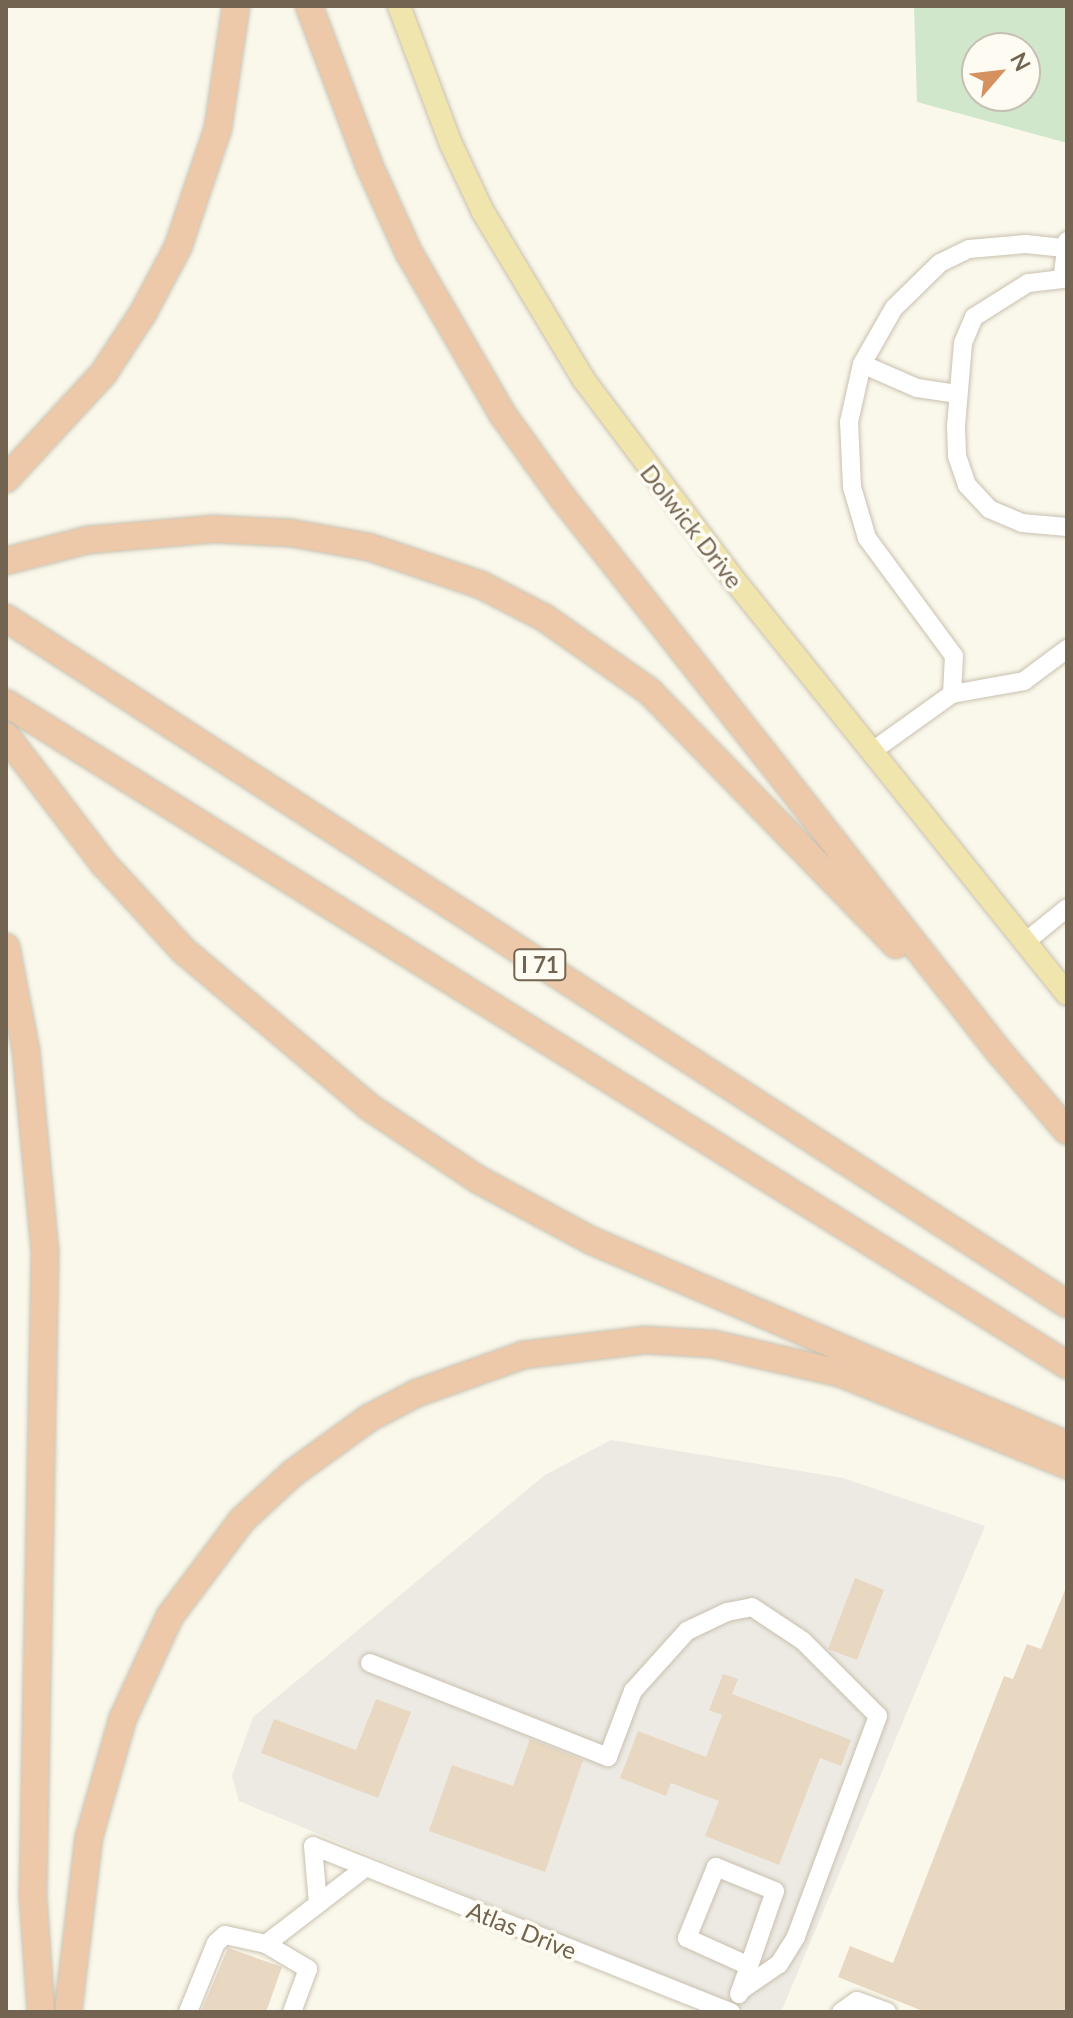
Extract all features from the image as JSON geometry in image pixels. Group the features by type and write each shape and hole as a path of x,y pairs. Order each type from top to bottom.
{"highway":[{"path":"6,479 103,374 143,313 178,247 218,128 236,6"},
{"path":"309,6 369,165 409,253 503,415 562,497 1001,1054 1067,1131"},
{"path":"6,561 88,540 214,529 291,533 369,547 481,585 545,618 649,691 1001,1054"},
{"name":"I 71","path":"10,621 1067,1304"},
{"name":"I 71","path":"7,704 1067,1365"},
{"path":"6,736 104,864 184,951 369,1107 479,1180 590,1240 1067,1445"},
{"path":"6,947 28,1067 45,1252 33,1897 41,2012"},
{"path":"68,2012 89,1837 123,1718 144,1667 170,1616 242,1520 303,1465 369,1418 417,1393 523,1355 645,1340 713,1344 840,1373 1067,1465"}],"main road":[{"name":"Dolwick Drive","path":"399,6 451,144 529,296 634,452 1067,994"}],"lane":[{"path":"952,694 954,656 867,538 852,487 849,422 862,364 894,308 940,263 969,249 1066,244 1062,279 1028,283 974,317 963,343 957,394 957,456 967,485 989,509 1022,523 1067,527"},
{"path":"862,364 917,388 957,394"},
{"path":"871,752 952,694 1024,681 1067,649"},
{"path":"1024,943 1067,908"},
{"path":"370,1663 608,1757 633,1691 687,1631 727,1612 752,1607 803,1641 878,1716 796,1937 779,1964 741,1990"},
{"name":"Atlas Drive","path":"318,1904 313,1846 732,2012"},
{"path":"266,1944 366,1867"},
{"path":"732,2012 741,1990 775,1891 716,1867 687,1938 749,1966"},
{"path":"188,2012 216,1943 225,1935 266,1944 308,1969 292,2012"},
{"path":"841,2012 857,2001 887,2012"}],"shaded area":[{"path":"611,1440 843,1478 985,1526 781,2012 750,2012 239,1801 232,1776 253,1717 545,1475"}],"green space":[{"path":"914,6 1067,6 1067,143 917,102"}],"building":[{"path":"855,1578 884,1590 857,1660 828,1649"},
{"path":"1067,1585 1067,2012 925,2012 838,1977 850,1946 893,1963 1004,1676 1013,1679 1027,1644 1041,1649"},
{"path":"723,1674 738,1679 732,1694 851,1740 841,1766 820,1758 779,1865 705,1836 719,1801 671,1783 666,1796 620,1778 638,1731 706,1757 722,1715 709,1710"},
{"path":"376,1699 411,1712 378,1798 261,1753 274,1719 356,1750"},
{"path":"530,1739 583,1760 545,1872 429,1831 452,1765 513,1786"},
{"path":"228,1948 282,1967 266,2012 201,2012"}]}
